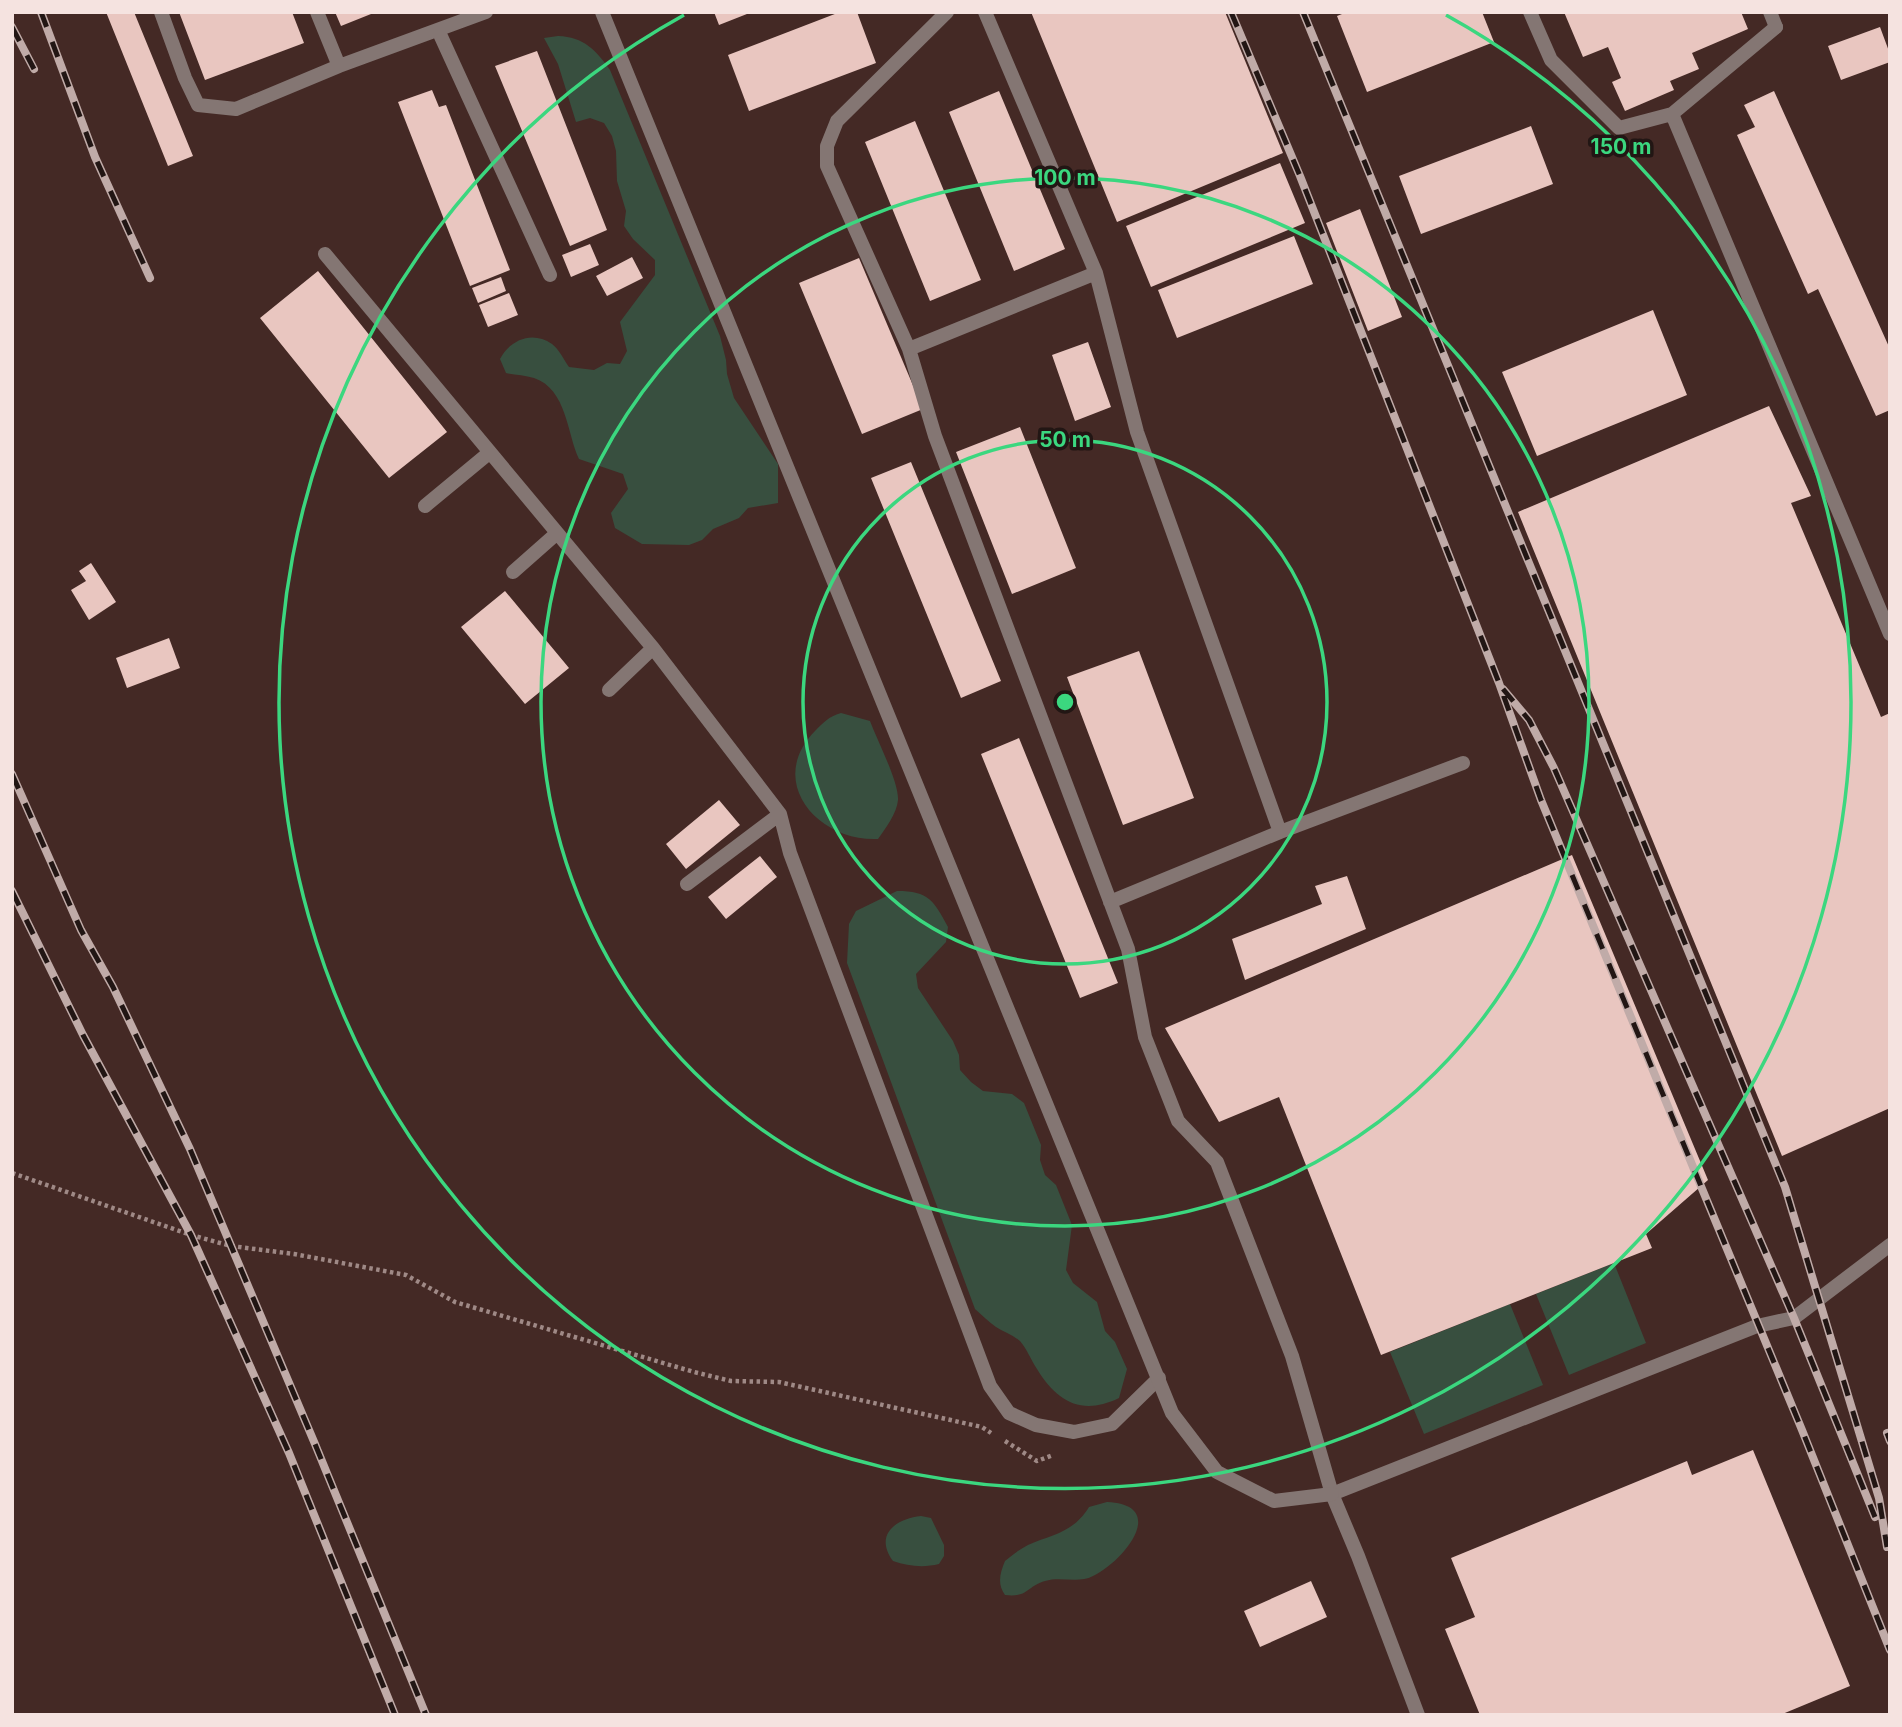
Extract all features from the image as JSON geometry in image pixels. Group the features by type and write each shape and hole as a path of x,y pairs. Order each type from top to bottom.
{"street":[{"path":"161,12 198,105 236,109 339,66 486,12"},
{"path":"317,12 339,66"},
{"path":"602,12 1172,1413 1217,1472 1274,1501 1332,1494 1757,1326 1794,1318 1890,1245"},
{"path":"947,12 837,121 827,146 827,166 909,349 935,436 1128,948 1145,1037 1178,1121 1217,1161 1292,1356 1332,1494 1418,1715"},
{"path":"985,12 1096,272 1137,432 1279,832"},
{"path":"1530,12 1551,61 1619,128 1672,114 1776,27 1770,12"},
{"path":"438,30 550,275"},
{"path":"1672,114 1890,634"},
{"path":"325,254 653,648 780,814 790,853 990,1386 1009,1413 1036,1425 1074,1432 1112,1424 1159,1378"},
{"path":"909,349 1096,272"},
{"path":"425,506 489,453"},
{"path":"513,572 556,534"},
{"path":"610,690 653,648"},
{"path":"1110,902 1279,832 1463,763"},
{"path":"687,884 780,814"}],"path":[{"path":"12,1173 191,1235 231,1246 294,1254 406,1275 455,1303 694,1372 731,1381 779,1382 982,1427 993,1434"},
{"path":"1004,1441 1037,1461 1062,1452"}],"green space":[{"path":"558,36 582,42 600,56 610,70 720,336 734,398 778,464 778,503 748,508 739,518 713,529 702,540 689,545 642,544 615,528 611,513 628,489 623,474 579,459 560,402 553,392 534,378 506,373 500,359 516,342 537,338 555,346 569,367 594,370 607,363 620,364 627,351 620,322 655,275 655,260 633,239 624,226 626,211 617,181 616,151 612,136 604,123 590,118 576,122 558,64 544,38"},
{"path":"841,713 870,721 895,783 897,805 878,839 856,837 836,831 819,820 806,805 797,788 795,770 801,750 824,722"},
{"path":"897,891 916,893 929,899 948,927 946,942 916,974 918,988 953,1041 959,1055 960,1070 971,1082 983,1091 1012,1094 1024,1103 1041,1145 1040,1160 1045,1175 1056,1185 1072,1225 1066,1270 1073,1283 1097,1302 1105,1331 1115,1342 1127,1369 1119,1398 1093,1406 1072,1403 1062,1397 1045,1380 1020,1341 996,1327 975,1309 847,963 849,924 856,911"},
{"path":"1614,1263 1646,1343 1569,1375 1536,1294"},
{"path":"1510,1304 1543,1385 1424,1434 1390,1352"},
{"path":"1107,1502 1126,1505 1136,1513 1138,1523 1135,1535 1117,1559 1087,1578 1051,1580 1039,1583 1018,1595 1005,1595 1000,1578 1005,1561 1028,1545 1069,1528 1089,1507"},
{"path":"921,1516 931,1518 944,1545 944,1556 939,1564 927,1566 893,1561 886,1543 890,1530 903,1521"}],"building":[{"path":"106,12 134,12 193,156 168,166"},
{"path":"179,12 292,12 304,43 205,80"},
{"path":"335,12 376,12 341,26"},
{"path":"714,12 752,12 719,25"},
{"path":"840,12 857,12 876,63 749,111 728,55"},
{"path":"1031,12 1225,12 1283,153 1117,222"},
{"path":"1347,12 1482,12 1494,42 1367,92 1337,16"},
{"path":"1564,12 1741,12 1748,29 1692,53 1699,69 1670,81 1674,90 1625,111 1612,82 1621,78 1608,47 1583,57"},
{"path":"1880,27 1890,54 1890,62 1841,80 1828,46"},
{"path":"537,51 607,230 570,246 495,66"},
{"path":"432,90 439,107 446,105 510,270 470,286 398,102"},
{"path":"999,91 1065,249 1014,271 949,112"},
{"path":"1774,91 1890,349 1890,410 1876,416 1818,289 1808,294 1737,135 1755,127 1744,105"},
{"path":"915,121 981,280 930,301 865,142"},
{"path":"1531,126 1553,184 1421,234 1399,176"},
{"path":"1280,163 1305,223 1151,287 1126,226"},
{"path":"1360,209 1402,317 1368,331 1326,223"},
{"path":"1294,236 1313,284 1177,338 1158,290"},
{"path":"590,244 599,265 571,277 562,255"},
{"path":"632,257 643,278 607,296 596,276"},
{"path":"859,258 923,409 862,434 799,283"},
{"path":"318,271 447,432 389,478 260,318"},
{"path":"501,277 506,291 478,303 472,288"},
{"path":"509,293 518,315 488,327 479,305"},
{"path":"1653,310 1687,395 1537,456 1502,372"},
{"path":"1088,342 1111,407 1075,421 1052,355"},
{"path":"1769,406 1811,496 1791,503 1881,717 1890,713 1890,1108 1782,1156 1518,512"},
{"path":"1020,427 1076,568 1012,594 956,452"},
{"path":"911,462 1001,681 961,698 871,478"},
{"path":"91,563 116,602 89,620 71,590 86,581 79,571"},
{"path":"505,591 569,668 525,704 461,627"},
{"path":"169,638 180,668 127,688 116,658"},
{"path":"1139,651 1194,798 1123,825 1067,677"},
{"path":"1019,738 1118,983 1080,998 981,754"},
{"path":"719,800 740,825 686,869 666,844"},
{"path":"1572,855 1708,1180 1646,1234 1652,1248 1381,1355 1279,1097 1219,1122 1165,1028"},
{"path":"760,856 777,877 726,919 708,897"},
{"path":"1347,876 1366,929 1245,980 1232,939 1322,904 1315,886"},
{"path":"1753,1450 1850,1686 1780,1715 1480,1715 1445,1629 1475,1617 1451,1558 1687,1461 1692,1475"},
{"path":"1311,1581 1327,1617 1260,1647 1244,1611"}],"railway":[{"path":"41,12 95,157 150,278"},
{"path":"1231,12 1300,176 1499,683 1541,800 1802,1430 1890,1650"},
{"path":"1303,12 1785,1187 1879,1498 1887,1547"},
{"path":"12,27 34,69"},
{"path":"1503,689 1529,720 1554,768 1794,1318 1875,1517"},
{"path":"12,774 81,930 113,987 190,1149 426,1715"},
{"path":"12,891 83,1035 191,1235 289,1453 395,1715"},
{"path":"1887,1433 1890,1441"}]}
